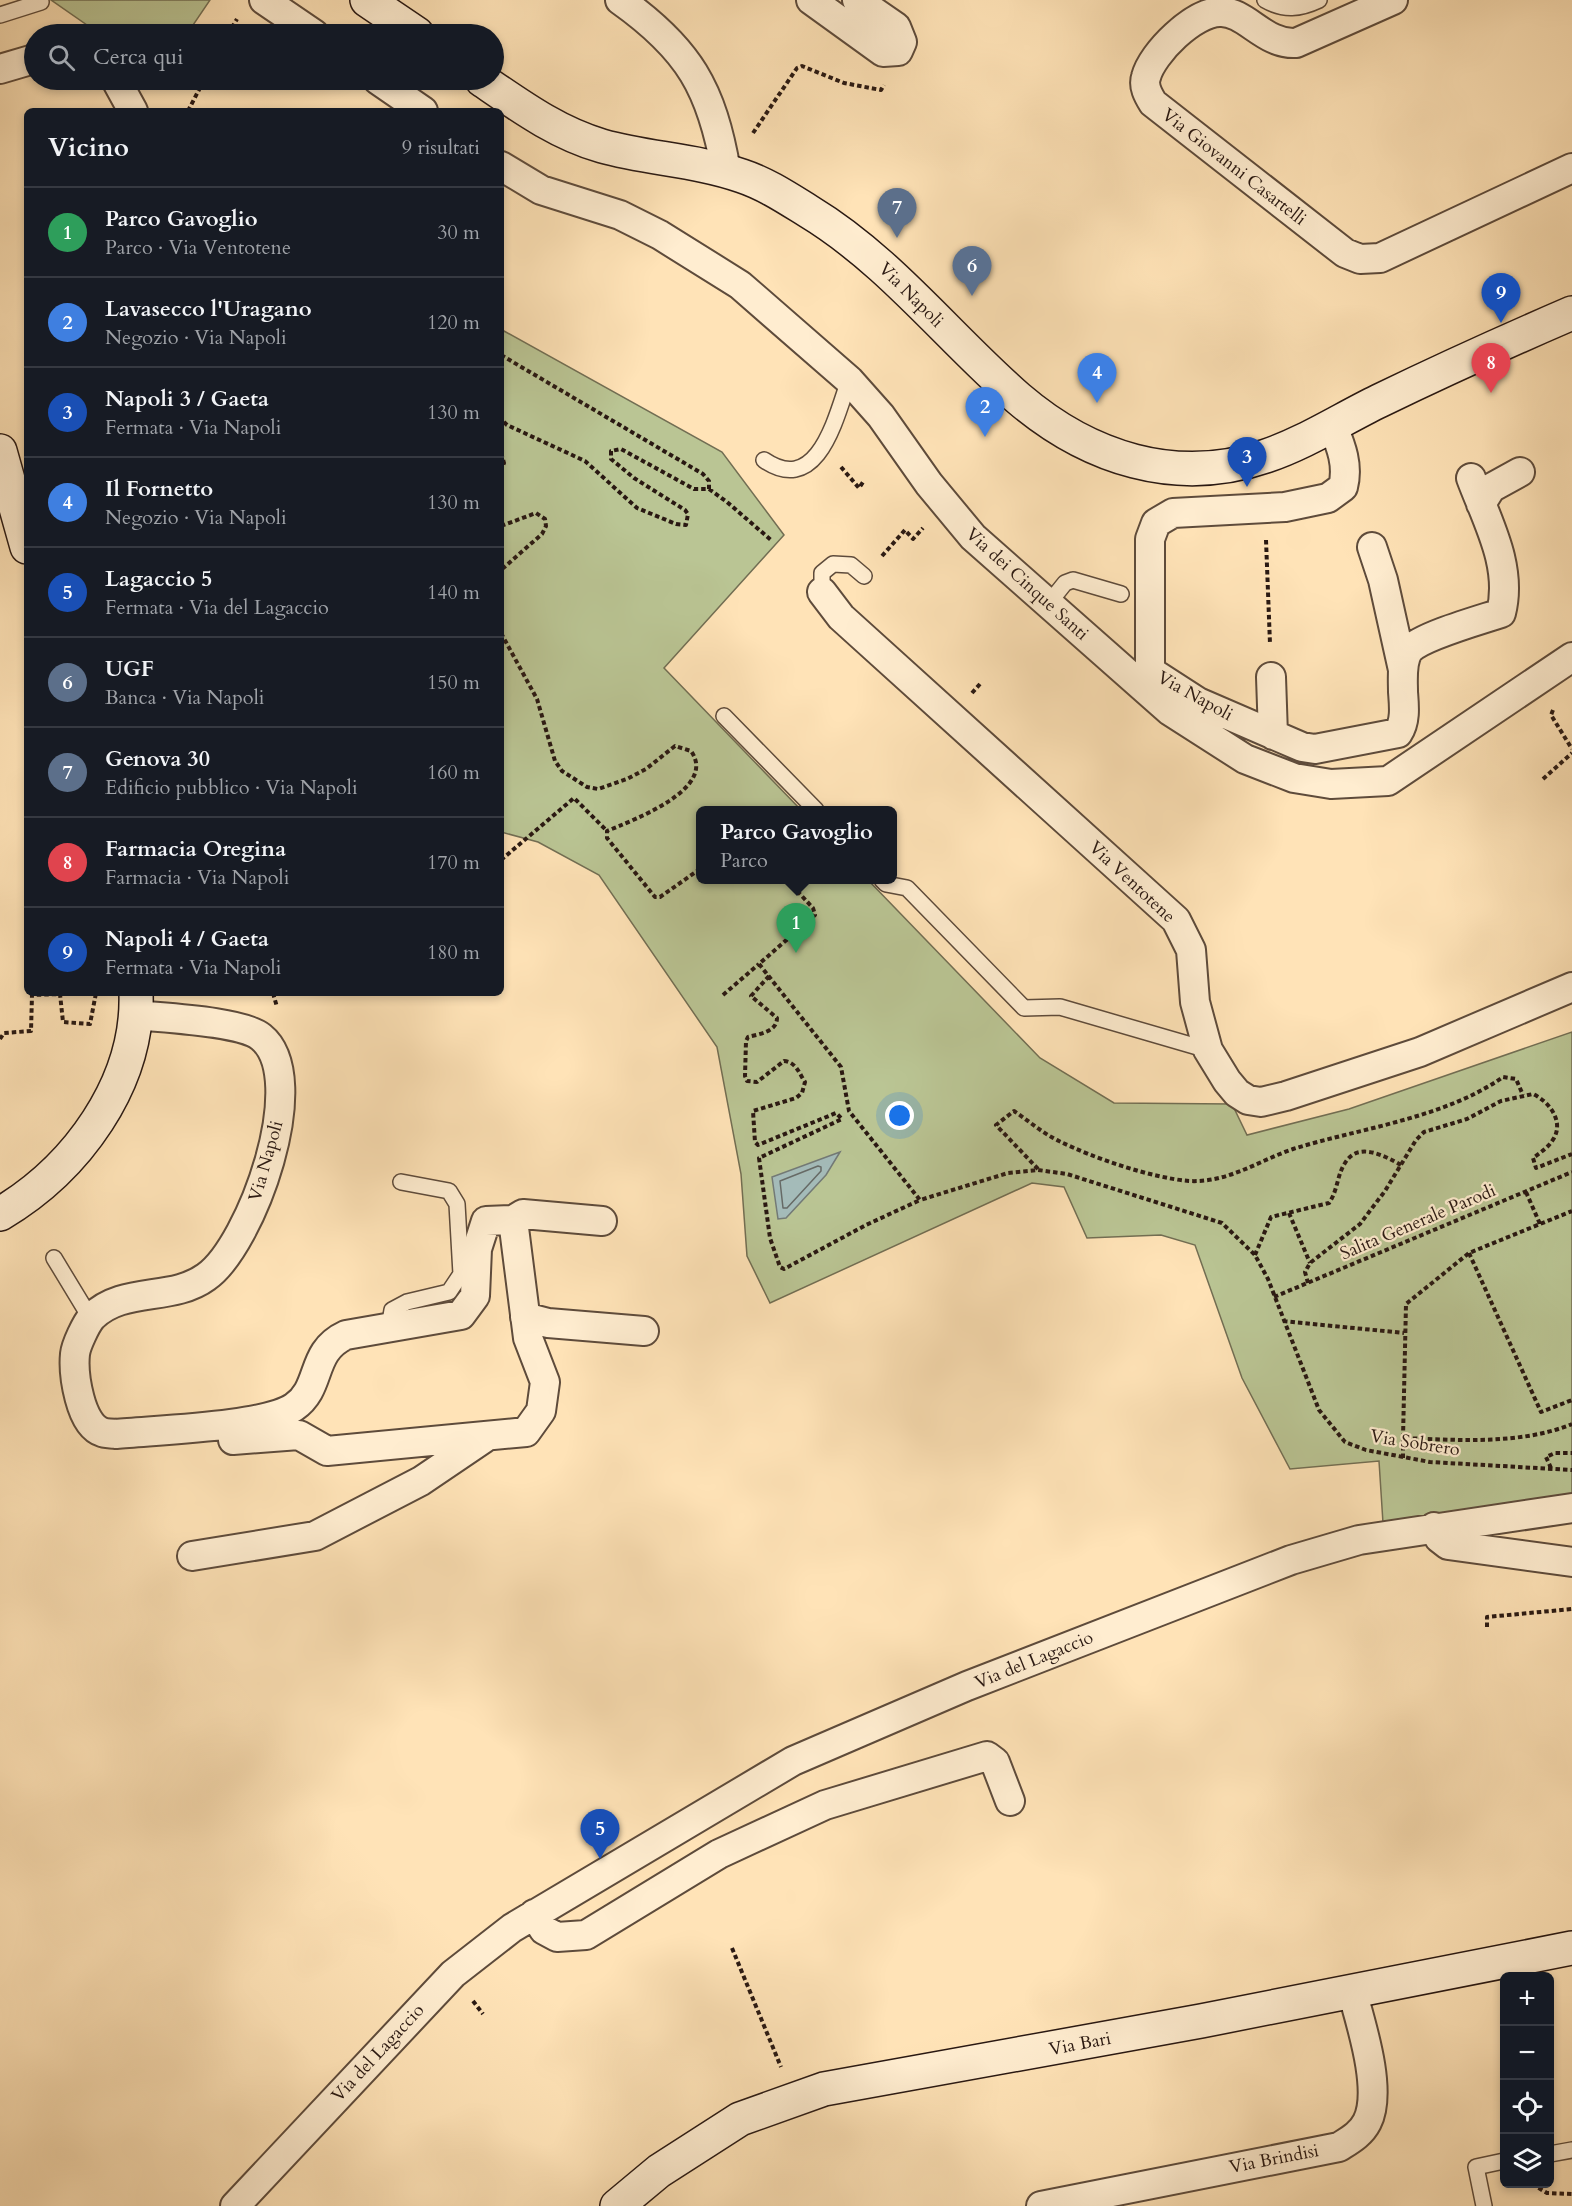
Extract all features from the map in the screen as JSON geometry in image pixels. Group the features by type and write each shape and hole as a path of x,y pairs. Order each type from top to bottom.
{"street":[{"path":"264,0 299,24"},
{"path":"367,0 402,24"},
{"path":"620,0 664,35 700,81 715,117 726,171"},
{"path":"811,0 884,52 898,51 902,42 899,31 857,0"},
{"name":"Via Giovanni Casartelli","path":"1392,0 1296,43 1281,43 1226,13 1197,18 1180,32 1152,66 1146,76 1149,97 1153,103 1345,253 1360,259 1380,258 1572,168"},
{"path":"0,69 24,62"},
{"path":"121,90 131,108"},
{"path":"393,90 419,108"},
{"name":"Via Napoli","path":"497,90 544,122 602,146 726,171 765,186 838,230 880,263 970,355 1019,399 1067,434 1091,447 1144,465 1168,469 1218,466 1270,454 1477,354 1572,313"},
{"name":"Via dei Cinque Santi","path":"504,168 530,185 620,215 660,235 740,285 888,413 929,484 973,537 1170,711 1245,759 1294,778 1331,784 1388,781 1572,657"},
{"path":"888,413 931,472 993,538 1150,671"},
{"name":"Via Napoli","path":"1332,424 1343,452 1346,474 1343,486 1328,498 1265,509 1173,513 1156,523 1150,539 1150,671 1197,702 1273,735 1315,749 1398,733 1402,727 1404,714 1402,670 1383,580 1372,548"},
{"path":"0,451 24,536"},
{"path":"1481,504 1491,488 1520,472"},
{"path":"1402,670 1409,651 1425,640 1501,613 1505,596 1502,561 1471,478"},
{"name":"Via Ventotene","path":"822,592 841,616 1176,920 1191,950 1195,1002 1208,1050 1237,1093 1248,1100 1261,1102 1420,1052 1572,987"},
{"path":"1271,677 1273,735"},
{"name":"Via Napoli","path":"0,1214 26,1199 75,1151 97,1123 130,1052 136,1004 259,1036 268,1044 279,1065 281,1079 279,1121 272,1154 253,1209 227,1252 207,1277 181,1290 141,1295 108,1305 91,1319"},
{"path":"91,1319 75,1352 76,1386 88,1420 101,1432 116,1434 261,1420 294,1407 313,1382 323,1352 332,1341 346,1335 461,1316 475,1296 477,1249 486,1221 513,1220 523,1214 602,1221"},
{"path":"122,1450 299,1435 327,1451 526,1432 541,1411 545,1382 528,1338 513,1220"},
{"path":"525,1317 548,1323 644,1331"},
{"path":"192,1556 315,1536 421,1481 488,1436"},
{"name":"Via del Lagaccio","path":"235,2206 453,1974 512,1928 534,1914 793,1761 967,1686 1291,1560 1359,1540 1572,1508"},
{"path":"1434,1527 1439,1539 1448,1545 1572,1562"},
{"path":"534,1914 544,1930 557,1937 586,1935 719,1854 825,1805 987,1756 995,1762 1010,1801"},
{"name":"Via Bari","path":"617,2206 659,2171 740,2119 824,2089 983,2062 1572,1948"},
{"name":"Via Brindisi","path":"1041,2206 1339,2147 1354,2137 1364,2128 1370,2112 1371,2063 1352,1991"}],"lane":[{"path":"1265,0 1279,7 1298,8 1320,0"},
{"path":"0,15 41,2"},
{"path":"764,460 776,468 788,471 799,469 812,461 830,433 849,380"},
{"name":"Via Ventotene","path":"822,592 822,573 837,562 851,565 864,576"},
{"path":"1058,592 1065,583 1073,580 1121,594"},
{"path":"724,716 812,806"},
{"path":"886,884 907,888 1024,1008 1060,1007 1208,1050"},
{"path":"388,1328 392,1310 406,1302 448,1292 461,1274 457,1204 449,1191 401,1182"},
{"path":"54,1258 91,1319"},
{"path":"1554,2153 1572,2150"},
{"path":"1484,2206 1476,2167 1500,2163"}],"path":[{"path":"746,142 797,68 802,66 844,83 880,90 886,79"},
{"path":"190,108 199,90"},
{"path":"504,357 703,474 709,481 709,489"},
{"path":"504,422 585,461 638,507 676,524 686,525 688,514 685,510 634,478 611,459 611,451 621,449 694,489 709,489 771,540"},
{"path":"838,464 859,488 863,482"},
{"path":"1265,509 1271,677"},
{"path":"504,525 536,513 545,519 546,526 542,534 504,567"},
{"path":"864,576 904,530 913,539 928,523"},
{"path":"504,638 537,699 555,761 562,771 575,780 587,787 598,789 627,779 646,769 675,746 691,751 696,758 696,776 662,808 607,831"},
{"path":"1543,779 1572,751 1551,715 1556,706 1545,676"},
{"path":"504,857 574,798 607,831 607,838 652,896 660,897 696,872"},
{"path":"723,995 815,915 813,908 791,884"},
{"path":"759,964 841,1067 849,1111 920,1200"},
{"name":"Via Sobrero","path":"769,976 752,996 772,1012 777,1018 777,1024 773,1029 748,1037 745,1076 747,1081 757,1082 784,1061 795,1065 804,1082 802,1093 796,1098 753,1111 756,1142 758,1145 836,1113 842,1119 759,1158 770,1238 780,1267 784,1269 866,1225 920,1200 1008,1173 1038,1170 1067,1174 1211,1219 1233,1230 1255,1255 1315,1401 1333,1429 1345,1442 1403,1458 1460,1465 1572,1470"},
{"path":"0,1040 4,1034 31,1031 32,996"},
{"path":"60,996 63,1022 90,1024 95,996"},
{"path":"1038,1170 996,1125 1014,1110 1042,1132 1083,1151 1158,1176 1193,1181 1231,1176 1294,1149 1471,1097 1503,1077 1516,1079 1523,1095"},
{"path":"1308,1283 1305,1272 1310,1263 1360,1224 1416,1140 1424,1132 1467,1119 1502,1101 1533,1094 1547,1102 1557,1124 1556,1135 1550,1145 1533,1158 1536,1168 1572,1154"},
{"path":"1255,1255 1271,1217 1329,1203 1336,1192 1345,1162 1353,1155 1376,1151 1401,1165"},
{"name":"Salita Generale Parodi","path":"1274,1297 1572,1172"},
{"path":"1526,1192 1540,1224"},
{"path":"1403,1458 1406,1304 1469,1253 1572,1211"},
{"path":"1289,1213 1310,1263"},
{"path":"1469,1253 1540,1412 1572,1400"},
{"path":"1283,1321 1404,1333"},
{"path":"1403,1438 1481,1439 1549,1433 1572,1424"},
{"path":"1551,1468 1545,1457 1555,1453 1572,1453"},
{"path":"1487,1627 1487,1617 1572,1609"},
{"path":"732,1948 794,2098"},
{"path":"1539,2188 1548,2193 1572,2194"}],"green space":[{"path":"51,0 210,0 194,24 86,24"},
{"path":"504,331 722,452 784,535 664,668 797,806 696,806 696,884 872,884 1040,1058 1114,1103 1232,1104 1247,1135 1349,1109 1572,1032 1572,1495 1383,1523 1379,1461 1290,1469 1242,1378 1195,1245 1161,1235 1087,1238 1064,1187 1032,1183 770,1303 747,1256 741,1174 717,1047 599,875 538,842 504,833"}],"water":[{"path":"840,1152 826,1175 786,1218 778,1219 772,1177"}],"place":[{"name":"Genova 30","path":"897,238"},
{"name":"UGF","path":"972,296"},
{"name":"Napoli 4 / Gaeta","path":"1501,323"},
{"name":"Farmacia Oregina","path":"1491,393"},
{"name":"Il Fornetto","path":"1097,403"},
{"name":"Lavasecco l'Uragano","path":"985,437"},
{"name":"Napoli 3 / Gaeta","path":"1247,487"},
{"name":"Parco Gavoglio","path":"796,953"},
{"name":"Lagaccio 5","path":"600,1859"}]}
